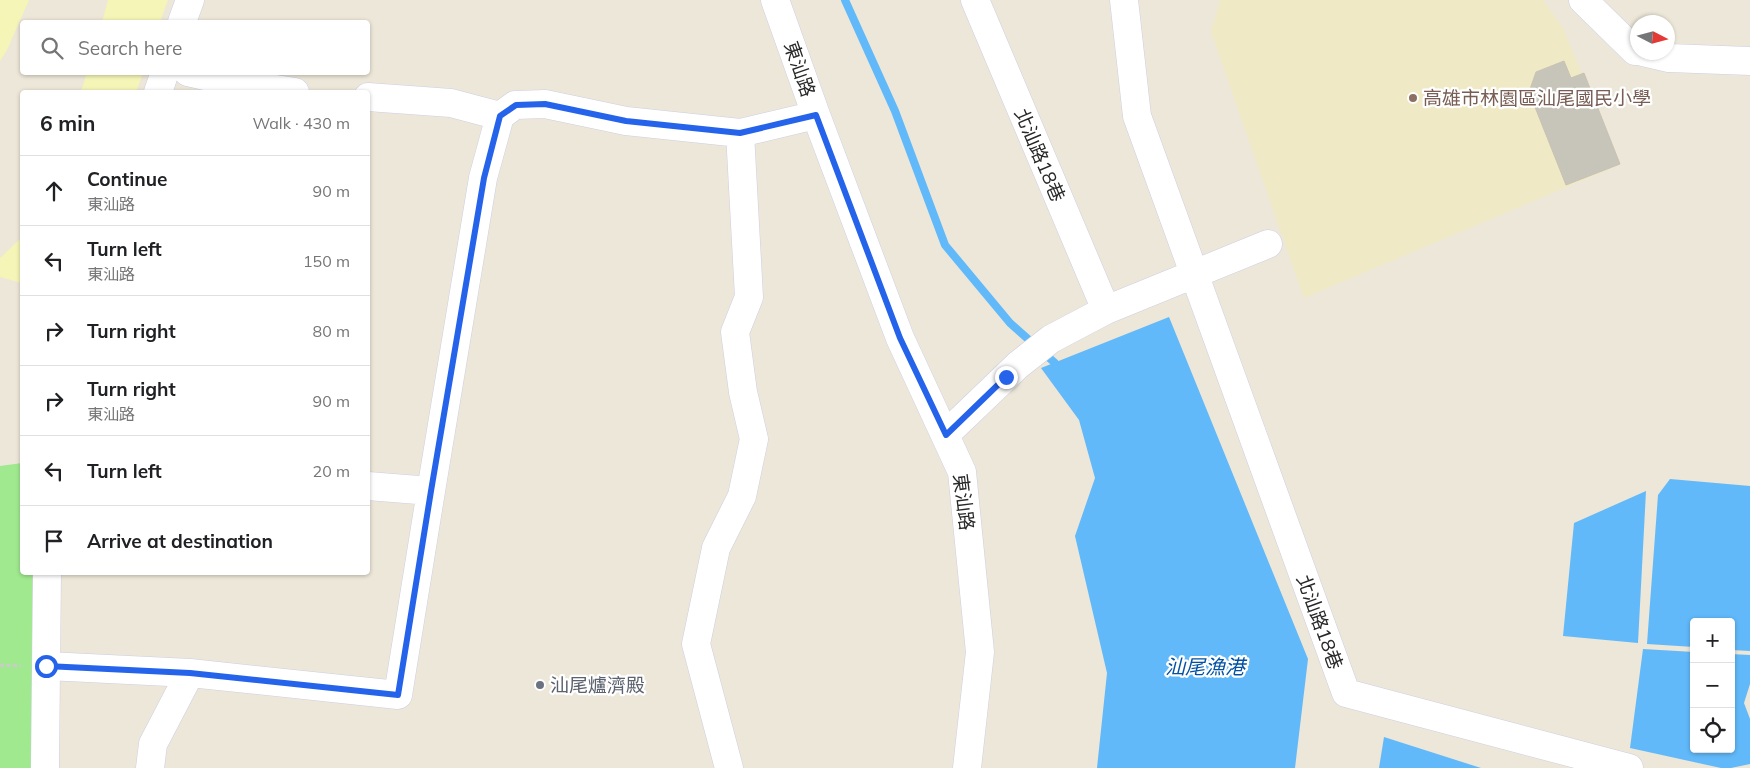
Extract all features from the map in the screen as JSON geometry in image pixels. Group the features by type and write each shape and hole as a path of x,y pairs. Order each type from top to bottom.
{"street":[{"path":"183,20 190,0"},
{"name":"東汕路","path":"776,0 816,115 900,338 962,472 980,652 967,768"},
{"name":"北汕路18巷","path":"975,0 1106,310"},
{"name":"北汕路18巷","path":"1124,0 1137,116 1346,693 1629,768"},
{"path":"1583,0 1630,46"},
{"path":"1675,58 1750,61"},
{"path":"159,90 164,75"},
{"path":"201,75 282,90"},
{"path":"370,97 451,104 500,116"},
{"path":"46,666 190,673 398,695 484,178 500,116 516,105 545,104 626,121 740,133 816,115"},
{"path":"728,768 696,644 716,548 742,496 754,439 743,392 735,332 748,297 740,133"},
{"path":"946,435 1018,365 1051,339 1106,310 1268,244"},
{"path":"370,486 431,491"},
{"path":"45,768 47,575"},
{"path":"150,768 153,744 190,673"}],"shaded area":[{"name":"高雄市林園區汕尾國民小學","path":"1220,0 1543,0 1563,28 1619,165 1304,298 1211,32"}],"green space":[{"path":"20,463 20,575 38,575 35,768 0,768 0,466"}],"sand":[{"path":"0,0 29,0 7,50 0,61"},
{"path":"108,0 168,0 161,20 103,20"},
{"path":"86,75 142,75 137,90 82,90"},
{"path":"20,239 20,282 0,277 0,258"}],"water":[{"name":"汕尾漁港","path":"1169,317 1308,659 1295,768 1097,768 1107,673 1075,536 1095,478 1079,420 1041,368"},
{"path":"1670,479 1750,486 1750,651 1735,650 1735,618 1690,618 1690,647 1647,644 1658,495"},
{"path":"1646,491 1638,643 1563,636 1574,523"},
{"path":"1643,649 1690,652 1690,753 1735,753 1735,654 1750,655 1750,684 1744,703 1750,719 1750,764 1721,768 1630,748"},
{"path":"1384,737 1481,768 1379,768"}],"building":[{"path":"1564,61 1571,78 1584,73 1620,164 1566,185 1529,92 1536,72"}],"waterway":[{"path":"845,0 895,111 945,245 1010,323 1055,363"}],"place":[{"name":"高雄市林園區汕尾國民小學","path":"1413,98"},
{"name":"汕尾爐濟殿","path":"540,685"}],"route":[{"path":"46,666 190,673 398,695 484,178 500,116 516,105 545,104 626,121 740,133 816,115 900,338 946,435 1006,377"}]}
